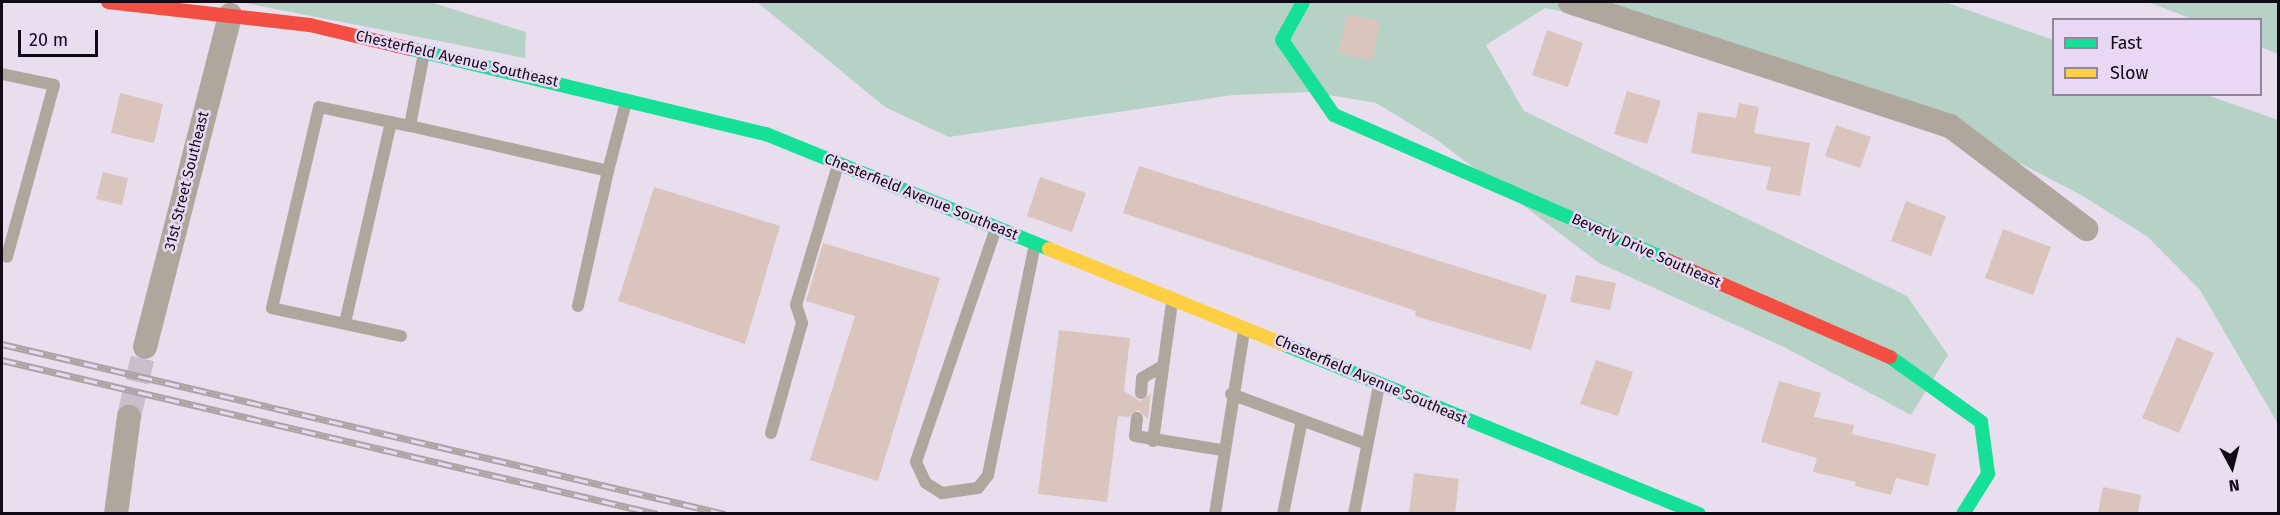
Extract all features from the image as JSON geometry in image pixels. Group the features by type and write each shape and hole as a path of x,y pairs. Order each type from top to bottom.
{"street":[{"name":"Chesterfield Avenue Southeast","path":"108,2 310,25 766,134 1173,296 1379,384 1700,513"},
{"name":"Beverly Drive Southeast","path":"1303,2 1282,40 1334,115 1899,361 1981,422 1988,474 1964,513"},
{"path":"1570,2 1950,126 2086,229"},
{"name":"31st Street Southeast","path":"145,347 230,15"},
{"path":"116,513 129,417"}],"lane":[{"path":"410,126 425,51"},
{"path":"2,74 54,85 7,258"},
{"path":"578,306 626,100"},
{"path":"401,336 272,308 319,107 608,171"},
{"path":"345,323 391,122"},
{"path":"771,434 802,323 796,305 838,163"},
{"path":"996,227 916,462 926,483 942,493 978,488 988,475 1035,243"},
{"path":"1153,441 1173,296"},
{"path":"1215,513 1221,450 1245,327"},
{"path":"1141,393 1142,378 1163,366"},
{"path":"1354,513 1379,384"},
{"path":"1232,394 1367,444"},
{"path":"1137,418 1135,436 1153,441 1221,450"},
{"path":"1283,513 1302,420"}],"green space":[{"path":"240,2 430,2 526,32 525,58"},
{"path":"757,2 1945,2 2052,40 2052,96 2210,96 2278,120 2278,424 2200,290 2148,237 2083,196 1954,129 1611,22 1545,8 1486,45 1524,111 1907,296 1948,355 1911,415 1786,348 1599,263 1437,140 1376,103 1311,92 1233,95 949,137 885,107"},
{"path":"2148,2 2278,2 2278,54 2262,47 2262,18 2189,18"}],"building":[{"path":"1347,14 1380,21 1372,61 1338,53"},
{"path":"1547,30 1583,43 1568,87 1532,75"},
{"path":"1627,91 1661,101 1647,144 1614,134"},
{"path":"120,93 163,104 154,143 111,133"},
{"path":"1739,103 1759,107 1754,133 1810,143 1800,196 1766,190 1771,167 1691,153 1698,112 1736,118"},
{"path":"1836,125 1871,137 1860,168 1825,156"},
{"path":"1139,166 1547,295 1531,350 1415,316 1416,311 1123,213"},
{"path":"103,172 128,178 122,205 96,199"},
{"path":"1040,177 1086,193 1072,232 1027,216"},
{"path":"654,187 780,226 745,344 618,301"},
{"path":"1906,201 1946,216 1931,256 1891,241"},
{"path":"2003,229 2051,247 2033,295 1985,278"},
{"path":"823,243 940,278 878,481 810,460 855,316 806,301"},
{"path":"1576,275 1616,283 1610,310 1570,302"},
{"path":"1059,330 1130,338 1124,391 1140,401 1151,394 1148,419 1138,410 1129,417 1118,416 1107,502 1038,494"},
{"path":"2177,337 2214,353 2179,433 2142,418"},
{"path":"1596,360 1633,372 1618,416 1580,404"},
{"path":"1779,381 1821,393 1814,417 1854,425 1852,434 1936,454 1928,486 1896,478 1891,495 1855,486 1856,482 1813,472 1817,458 1761,442"},
{"path":"1414,473 1459,479 1455,513 1409,513"},
{"path":"2103,487 2141,495 2138,513 2098,513"}],"tunnel":[{"path":"129,417 145,347"}],"railway":[{"path":"2,344 725,514"},
{"path":"2,360 657,514"}],"traffic: fast":[{"path":"1303,2 1282,40 1334,115 1669,261"},
{"path":"411,49 766,134 1049,249"},
{"path":"1285,345 1699,514"},
{"path":"1890,357 1981,422 1988,474 1963,514"}],"traffic: slow":[{"path":"1049,249 1285,345"}],"traffic: jam":[{"path":"108,2 310,25 411,49"},
{"path":"1669,261 1890,357"}]}
